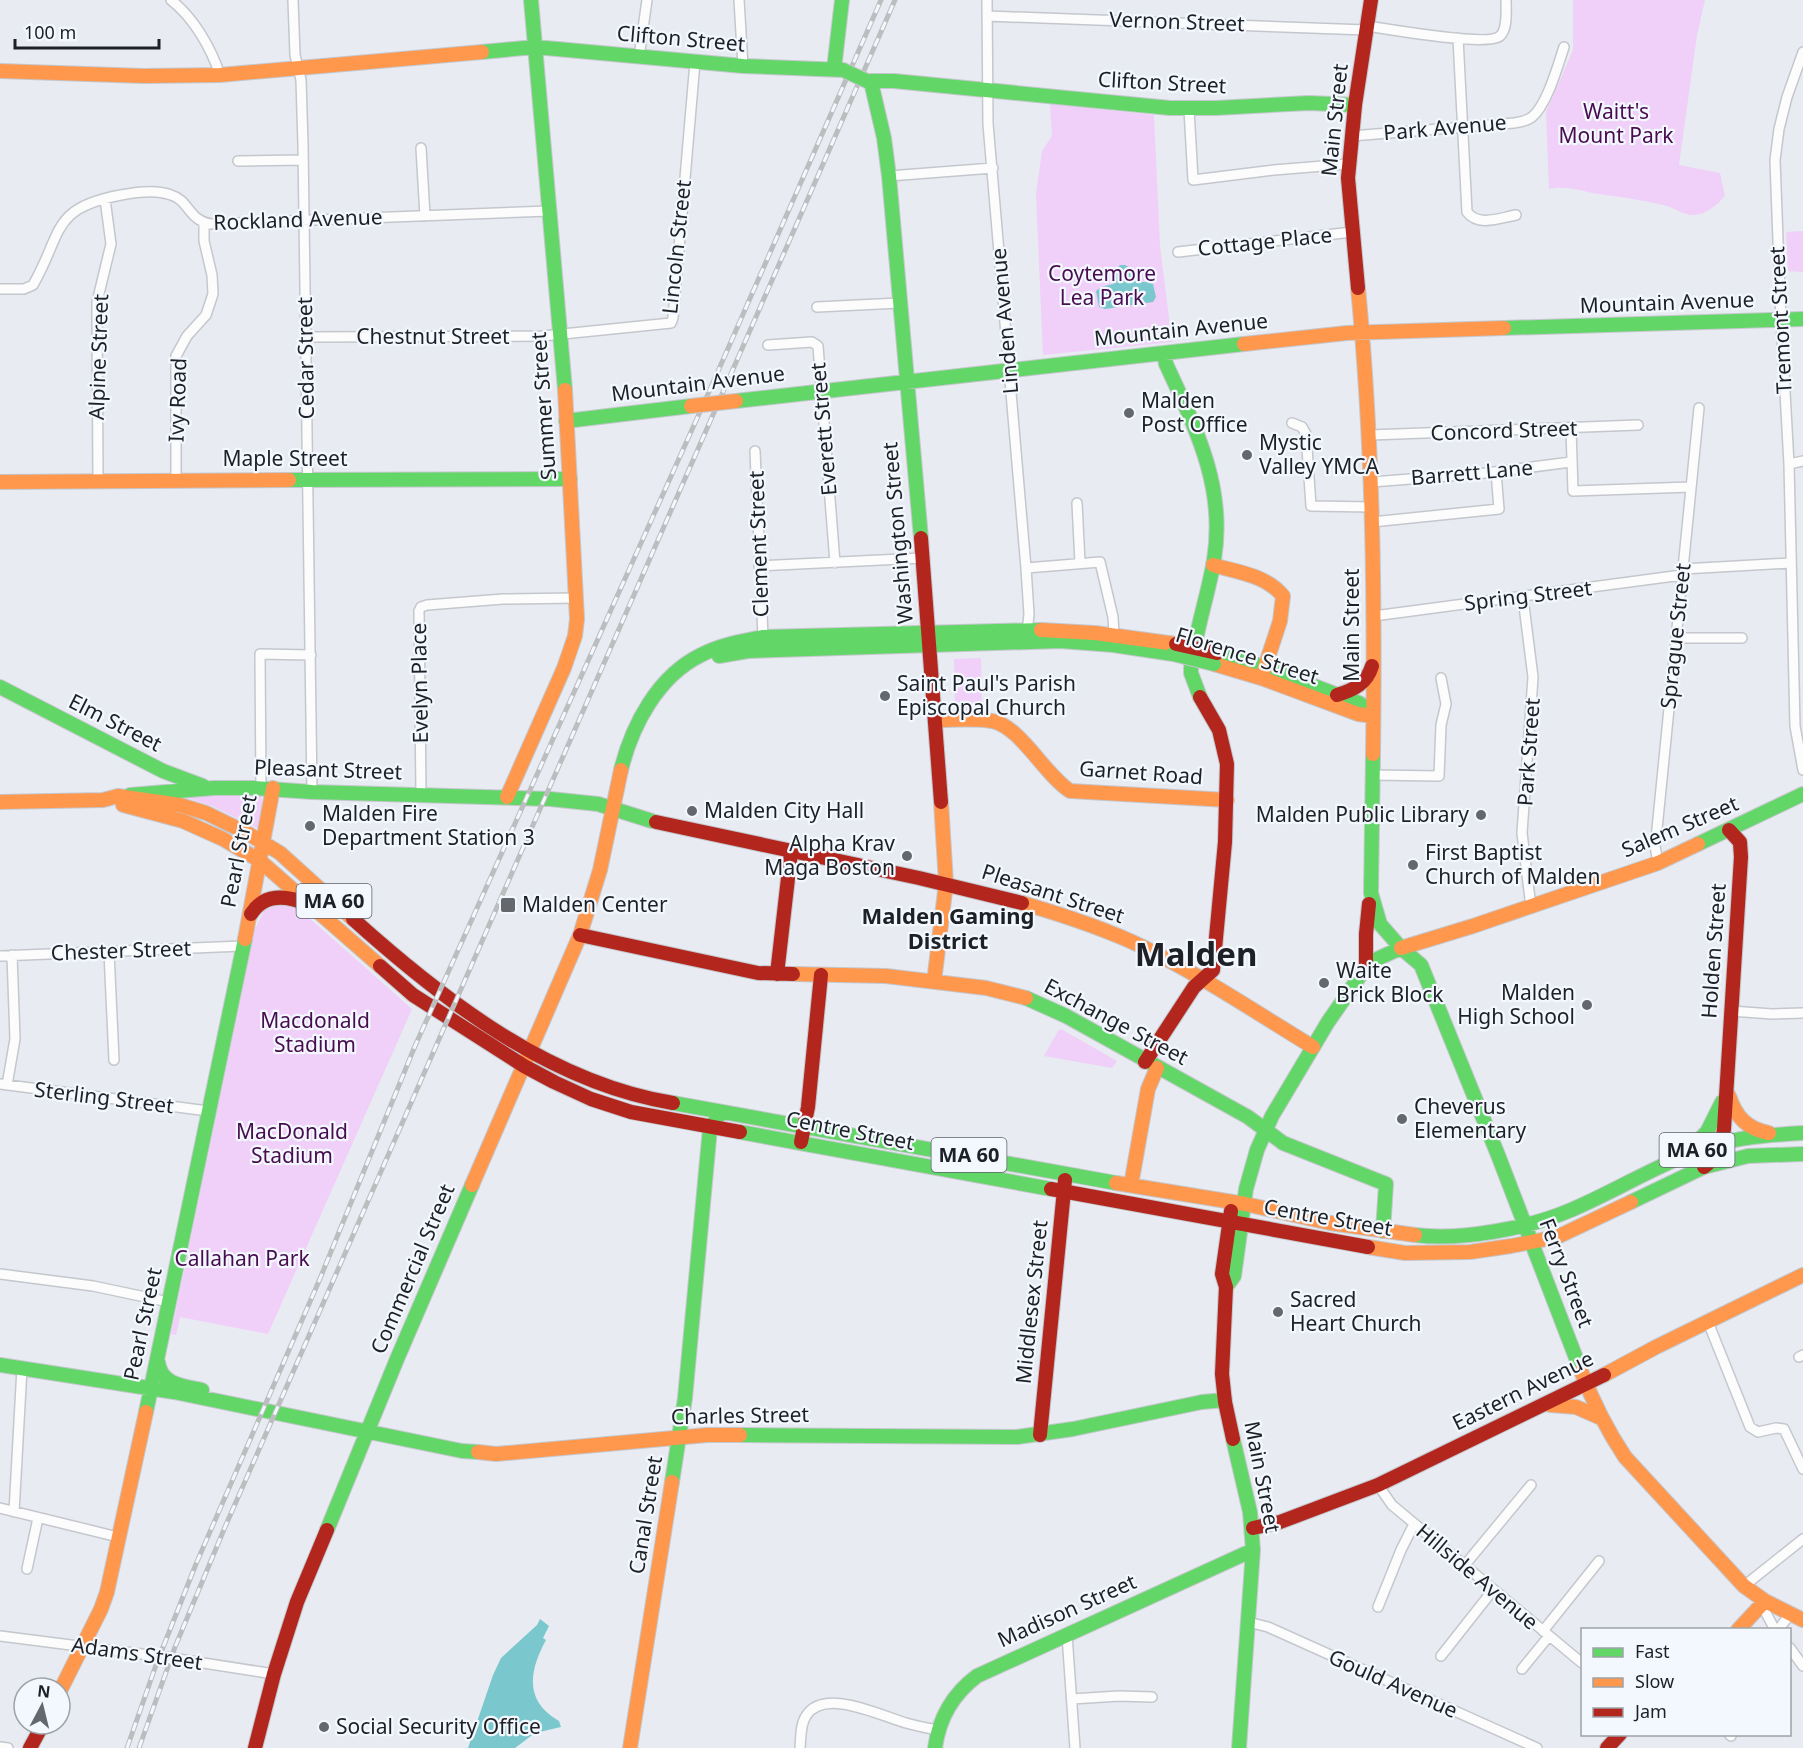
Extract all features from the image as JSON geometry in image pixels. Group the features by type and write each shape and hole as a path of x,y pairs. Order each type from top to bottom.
{"street":[{"path":"171,0 192,21 211,51 220,75"},
{"name":"Cedar Street","path":"293,0 295,55 301,80 303,160 312,792"},
{"name":"Summer Street","path":"503,797 558,682 572,647 577,624 560,334 531,0"},
{"path":"639,57 647,0"},
{"path":"739,0 744,66"},
{"path":"838,69 842,0"},
{"name":"Linden Avenue","path":"987,0 986,90 1026,568 1027,635"},
{"name":"Main Street","path":"1239,1748 1253,1528 1247,1491 1225,1400 1223,1365 1226,1287 1234,1276 1235,1222 1239,1203 1246,1189 1265,1130 1312,1047 1366,968 1382,956 1401,948 1381,928 1376,919 1371,893 1374,657 1372,482 1363,333 1352,232 1348,164 1371,0"},
{"name":"Vernon Street","path":"987,16 1366,28 1491,40 1500,36 1504,26 1506,0"},
{"path":"1458,38 1465,200 1469,214 1474,219 1481,220 1516,215"},
{"name":"Clifton Street","path":"0,71 144,76 220,75 535,47 799,70 838,69 869,81 894,81 1188,109 1320,102 1355,105"},
{"name":"Park Avenue","path":"1351,136 1514,123 1533,116 1542,103 1564,47"},
{"name":"Tremont Street","path":"1803,52 1787,97 1775,153 1789,464 1795,726 1803,770"},
{"name":"Lincoln Street","path":"560,334 667,324 673,320 695,62"},
{"name":"Washington Street","path":"869,81 884,138 889,176 936,720 946,883 934,982"},
{"path":"1188,109 1193,180 1348,164"},
{"path":"421,148 425,216"},
{"path":"238,161 303,160"},
{"path":"889,176 993,168"},
{"name":"Rockland Avenue","path":"0,289 24,289 33,285 59,230 67,217 78,208 105,199 140,193 167,193 180,199 196,219 204,223 549,211"},
{"name":"Alpine Street","path":"98,481 97,302 111,244 105,199"},
{"name":"Ivy Road","path":"176,481 176,356 180,346 206,315 213,294 212,274 204,241 204,223"},
{"name":"Cottage Place","path":"1178,252 1352,232"},
{"path":"817,307 899,303"},
{"name":"Mountain Avenue","path":"566,421 906,381 1363,333 1803,319"},
{"name":"Chestnut Street","path":"305,337 560,334"},
{"name":"Everett Street","path":"768,345 812,342 818,348 835,563"},
{"path":"1131,1185 1151,1065 1194,987 1210,974 1214,965 1227,800 1227,764 1223,742 1191,677 1213,565 1218,521 1217,498 1211,471 1195,428 1166,364 1164,353"},
{"name":"Sprague Street","path":"1658,862 1655,846 1699,408"},
{"path":"1292,423 1302,427 1306,434 1311,506 1372,514 1499,509 1496,472"},
{"name":"Concord Street","path":"1370,435 1638,425"},
{"path":"1571,429 1573,491 1691,486"},
{"name":"Clement Street","path":"755,451 763,637"},
{"path":"1789,464 1803,461"},
{"name":"Barrett Lane","path":"1372,482 1496,472 1572,462"},
{"name":"Maple Street","path":"0,482 570,479"},
{"path":"1077,503 1080,563"},
{"path":"759,566 922,558"},
{"path":"1026,568 1098,562 1101,564 1114,619 1114,635"},
{"name":"Spring Street","path":"1374,616 1523,598 1682,572 1791,563"},
{"path":"1213,565 1265,581 1282,593 1284,599 1282,610 1263,673"},
{"name":"Evelyn Place","path":"421,795 419,613 421,607 503,599 576,598"},
{"name":"Park Street","path":"1523,598 1533,677 1522,833 1531,907"},
{"path":"797,635 798,650"},
{"name":"Florence Street","path":"613,808 624,757 632,733 648,703 683,666 692,660 733,644 763,637 797,635 929,638 1114,635 1215,659 1337,695 1359,703 1373,716"},
{"name":"Florence Street","path":"1027,635 1175,649"},
{"name":"Florence Street","path":"669,681 702,662 728,654 929,638"},
{"path":"1676,638 1742,638"},
{"path":"267,788 260,654 311,655"},
{"path":"1337,695 1358,687 1366,680 1371,672 1374,657"},
{"name":"Florence Street","path":"1263,673 1358,714 1373,716"},
{"path":"1372,775 1439,776 1441,724 1446,708 1441,678"},
{"name":"Elm Street","path":"0,687 163,771 214,788"},
{"name":"Garnet Road","path":"936,720 997,721 1007,728 1056,780 1066,789 1073,791 1227,800"},
{"name":"Pleasant Street","path":"0,802 103,800 118,796 214,788 267,788 312,792 573,801 613,808 654,821 1012,899 1083,922 1132,942 1202,980 1312,1047"},
{"name":"Pearl Street","path":"68,1676 106,1595 158,1358 248,922 263,842 267,788"},
{"name":"Salem Street","path":"1401,948 1531,907 1658,862 1803,794"},
{"name":"Centre Street","path":"118,796 165,802 189,808 231,824 277,850 430,985 489,1026 575,1073 619,1090 666,1102 1239,1203 1287,1215 1425,1236 1489,1232 1524,1225 1571,1210 1683,1156 1722,1142 1747,1137 1803,1133"},
{"name":"Centre Street","path":"103,800 164,814 223,839 259,860 419,1000 524,1066 573,1091 609,1105 650,1116 1356,1246 1405,1253 1470,1252 1557,1237 1704,1167 1748,1156 1803,1154"},
{"name":"Commercial Street","path":"255,1748 274,1674 297,1602 397,1359 580,935 602,863 613,808"},
{"name":"Holden Street","path":"1722,1142 1741,857 1740,842 1729,830"},
{"path":"777,974 791,852"},
{"path":"1366,968 1366,934 1371,893"},
{"name":"Pearl Street","path":"248,922 257,904 272,897 292,897 312,906"},
{"name":"Exchange Street","path":"580,935 743,970 777,974 873,975 998,990 1037,1001 1248,1117 1283,1143 1386,1184 1383,1231"},
{"name":"Chester Street","path":"0,956 242,946"},
{"name":"Ferry Street","path":"1401,948 1421,965 1587,1384 1601,1418 1618,1447 1744,1586 1764,1602 1797,1616"},
{"path":"109,952 114,1060"},
{"path":"3,1085 15,1039 12,955"},
{"path":"801,1142 808,1107 821,975"},
{"path":"1731,1011 1772,1014 1803,1013"},
{"path":"1727,1079 1732,1104 1740,1119 1755,1130 1778,1134"},
{"name":"Holden Street","path":"1683,1156 1711,1127 1722,1102 1727,1079"},
{"name":"Sterling Street","path":"3,1085 208,1111"},
{"path":"710,1128 722,1112"},
{"name":"Canal Street","path":"630,1748 685,1398 710,1128"},
{"path":"1704,1167 1714,1158 1722,1142"},
{"name":"Middlesex Street","path":"1040,1435 1063,1191 1067,1173"},
{"path":"0,1274 85,1285 169,1302"},
{"name":"Eastern Avenue","path":"1253,1528 1271,1525 1378,1485 1587,1384 1656,1347 1803,1275"},
{"path":"1708,1322 1750,1427 1758,1432 1776,1428 1784,1429 1803,1469"},
{"name":"Charles Street","path":"158,1358 159,1372 166,1380 230,1397 258,1408"},
{"name":"Charles Street","path":"0,1365 82,1376 258,1408 462,1451 496,1454 707,1435 994,1438 1040,1435 1225,1400"},
{"path":"14,1512 22,1368"},
{"path":"1544,1405 1574,1405 1601,1418"},
{"name":"Hillside Avenue","path":"1378,1485 1388,1501 1414,1524 1581,1662"},
{"path":"1464,1566 1531,1485"},
{"path":"0,1508 118,1537"},
{"path":"27,1569 38,1518"},
{"path":"1378,1607 1414,1524"},
{"path":"1744,1586 1803,1539"},
{"name":"Madison Street","path":"935,1748 938,1730 958,1693 971,1679 1253,1550"},
{"path":"1522,1669 1599,1561"},
{"path":"1441,1656 1493,1590"},
{"path":"1739,1628 1764,1602"},
{"path":"1764,1602 1766,1613 1776,1628"},
{"path":"1779,1628 1797,1616"},
{"name":"Gould Avenue","path":"1248,1622 1268,1627 1537,1748"},
{"path":"1067,1635 1075,1748"},
{"name":"Adams Street","path":"0,1636 274,1674"},
{"path":"1791,1649 1803,1666"},
{"path":"1072,1699 1119,1696 1152,1698"},
{"path":"800,1748 806,1715 824,1704 855,1706 908,1724 938,1730"},
{"path":"0,1747 8,1748"}],"green space":[{"name":"Waitt's Mount Park","path":"1573,0 1705,0 1697,35 1679,165 1720,173 1725,196 1719,203 1703,213 1690,215 1667,206 1639,200 1569,188 1549,189 1546,112 1573,50"},
{"name":"Coytemore Lea Park","path":"1050,104 1154,115 1160,246 1172,342 1043,355 1036,194 1042,151 1052,136"},
{"path":"1803,231 1803,272 1788,271 1786,232"},
{"path":"981,658 982,711 955,711 954,659"},
{"path":"260,793 263,803 259,829 212,806 180,796"},
{"name":"Macdonald Stadium","path":"277,905 290,905 298,908 412,1009 268,1334 180,1317 176,1335 171,1334 255,929 264,911"},
{"path":"1061,1029 1117,1061 1112,1068 1044,1056"}],"water":[{"path":"1120,265 1131,268 1136,282 1153,284 1156,297 1153,302 1105,309 1099,307 1096,291 1113,284 1114,271"},
{"path":"540,1619 549,1626 543,1638 546,1640 533,1674 533,1685 540,1704 559,1721 561,1727 535,1733 515,1748 468,1748 501,1658 537,1625"}],"railway":[{"path":"127,1748 156,1665 196,1564 319,1281 415,1046 708,394 881,0"},
{"path":"139,1748 175,1647 225,1527 895,0"}],"traffic: fast":[{"path":"531,0 565,390"},
{"path":"834,69 842,0"},
{"path":"482,52 535,47 743,66 843,70"},
{"path":"843,70 867,81"},
{"path":"867,81 894,81 1170,108 1309,103 1355,105"},
{"path":"871,82 884,138 889,176 921,538"},
{"path":"1504,328 1803,319"},
{"path":"736,401 1244,344"},
{"path":"1164,353 1166,364 1198,435 1212,483 1216,508 1217,533 1214,560 1191,668 1200,697"},
{"path":"566,421 691,406"},
{"path":"289,480 570,479"},
{"path":"621,770 640,719 660,689 686,664 723,646 763,637 1041,630"},
{"path":"719,656 748,651 1060,641 1113,645 1173,654"},
{"path":"1217,653 1264,667 1359,703 1373,716"},
{"path":"1173,654 1214,664"},
{"path":"0,687 163,771 203,786"},
{"path":"1226,1287 1234,1276 1246,1189 1257,1150 1272,1116 1328,1022 1362,973 1377,959 1401,948 1380,924 1371,893 1373,754"},
{"path":"130,795 214,788 254,788 312,792 550,799 598,804 652,821"},
{"path":"1698,844 1803,794"},
{"path":"146,1412 245,939"},
{"path":"1401,948 1421,965 1498,1155 1581,1371"},
{"path":"1026,998 1066,1016 1248,1117 1283,1143 1386,1184 1383,1231"},
{"path":"1685,1154 1707,1132 1722,1102"},
{"path":"673,1103 1116,1183"},
{"path":"672,1482 685,1398 710,1128 721,1112"},
{"path":"740,1132 1051,1189"},
{"path":"1415,1235 1453,1236 1494,1232 1535,1222 1571,1210 1670,1162 1716,1144 1740,1139 1803,1133"},
{"path":"1631,1202 1704,1167 1748,1156 1803,1154"},
{"path":"327,1530 472,1185"},
{"path":"158,1362 163,1376 168,1380 202,1390"},
{"path":"0,1365 174,1392 462,1451 478,1452"},
{"path":"740,1435 1017,1437 1073,1429 1202,1402 1225,1400"},
{"path":"1233,1439 1250,1512 1253,1550 1239,1748"},
{"path":"935,1748 948,1708 968,1683 977,1676 1253,1550"}],"traffic: slow":[{"path":"0,71 144,76 220,75 482,52"},
{"path":"1358,288 1367,405 1372,521 1373,754"},
{"path":"1244,344 1347,333 1504,328"},
{"path":"507,797 564,668 575,636 577,619 565,390"},
{"path":"691,406 736,401"},
{"path":"0,482 289,480"},
{"path":"1213,565 1260,579 1283,596 1280,621 1262,676"},
{"path":"1041,630 1095,633 1176,644"},
{"path":"1214,664 1261,678 1358,714 1373,716"},
{"path":"936,720 992,721 1002,725 1022,741 1051,774 1070,791 1227,800"},
{"path":"472,1185 580,935 600,870 621,770"},
{"path":"245,939 273,788"},
{"path":"0,802 103,800 118,796 180,805 206,813 247,833 280,853 353,919"},
{"path":"934,982 946,883 941,802"},
{"path":"123,805 183,821 223,839 259,860 380,966"},
{"path":"1401,948 1658,863 1698,844"},
{"path":"1022,903 1083,922 1143,947 1208,982 1313,1047"},
{"path":"793,974 886,976 986,988 1026,998"},
{"path":"1131,1185 1148,1089 1157,1068"},
{"path":"1729,1096 1743,1121 1769,1133"},
{"path":"1116,1183 1245,1204 1330,1223 1415,1235"},
{"path":"1368,1247 1405,1253 1470,1252 1511,1246 1557,1237 1631,1202"},
{"path":"1604,1375 1803,1275"},
{"path":"1581,1371 1601,1416 1625,1457 1744,1586 1765,1601 1803,1620"},
{"path":"1550,1405 1576,1407 1601,1418"},
{"path":"68,1676 101,1609 107,1592 146,1412"},
{"path":"478,1452 496,1454 707,1435 740,1435"},
{"path":"630,1748 672,1482"},
{"path":"1740,1628 1764,1602"}],"traffic: jam":[{"path":"1358,288 1348,178 1355,105 1371,0"},
{"path":"921,538 941,802"},
{"path":"1176,644 1217,653"},
{"path":"1337,695 1359,685 1367,677 1372,666"},
{"path":"1145,1062 1194,987 1213,970 1225,842 1227,764 1219,730 1200,697"},
{"path":"656,822 919,878 1022,903"},
{"path":"1704,1167 1718,1151 1724,1129 1741,857 1740,842 1729,830"},
{"path":"777,974 791,852"},
{"path":"251,914 256,907 269,899 291,899 307,904"},
{"path":"1366,968 1369,904"},
{"path":"353,919 461,1008 501,1034 541,1057 584,1077 628,1093 673,1103"},
{"path":"580,935 758,973 793,974"},
{"path":"380,966 413,995 524,1066 554,1082 591,1099 631,1112 740,1132"},
{"path":"801,1142 808,1107 821,975"},
{"path":"1040,1435 1065,1180"},
{"path":"1051,1189 1368,1247"},
{"path":"1231,1211 1222,1274 1226,1287 1222,1374 1233,1439"},
{"path":"1253,1528 1280,1522 1378,1485 1604,1375"},
{"path":"255,1748 274,1674 297,1602 327,1530"},
{"path":"30,1748 36,1736"},
{"path":"1607,1748 1618,1736"}],"place":[{"name":"Malden Post Office","path":"1129,413"},
{"name":"Mystic Valley YMCA","path":"1247,455"},
{"name":"Saint Paul's Parish Episcopal Church","path":"885,696"},
{"name":"Malden City Hall","path":"692,811"},
{"name":"Malden Public Library","path":"1481,815"},
{"name":"Malden Fire Department Station 3","path":"310,826"},
{"name":"Alpha Krav Maga Boston","path":"907,856"},
{"name":"First Baptist Church of Malden","path":"1413,865"},
{"name":"Malden Center","path":"508,905"},
{"name":"Waite Brick Block","path":"1324,983"},
{"name":"Malden High School","path":"1587,1005"},
{"name":"Cheverus Elementary","path":"1402,1119"},
{"name":"Sacred Heart Church","path":"1278,1312"},
{"name":"Social Security Office","path":"324,1727"}],"district":[{"name":"Malden Gaming District","path":"948,928"},
{"name":"Malden","path":"1196,954"}],"park label":[{"name":"MacDonald Stadium","path":"292,1144"},
{"name":"Callahan Park","path":"242,1259"}]}
